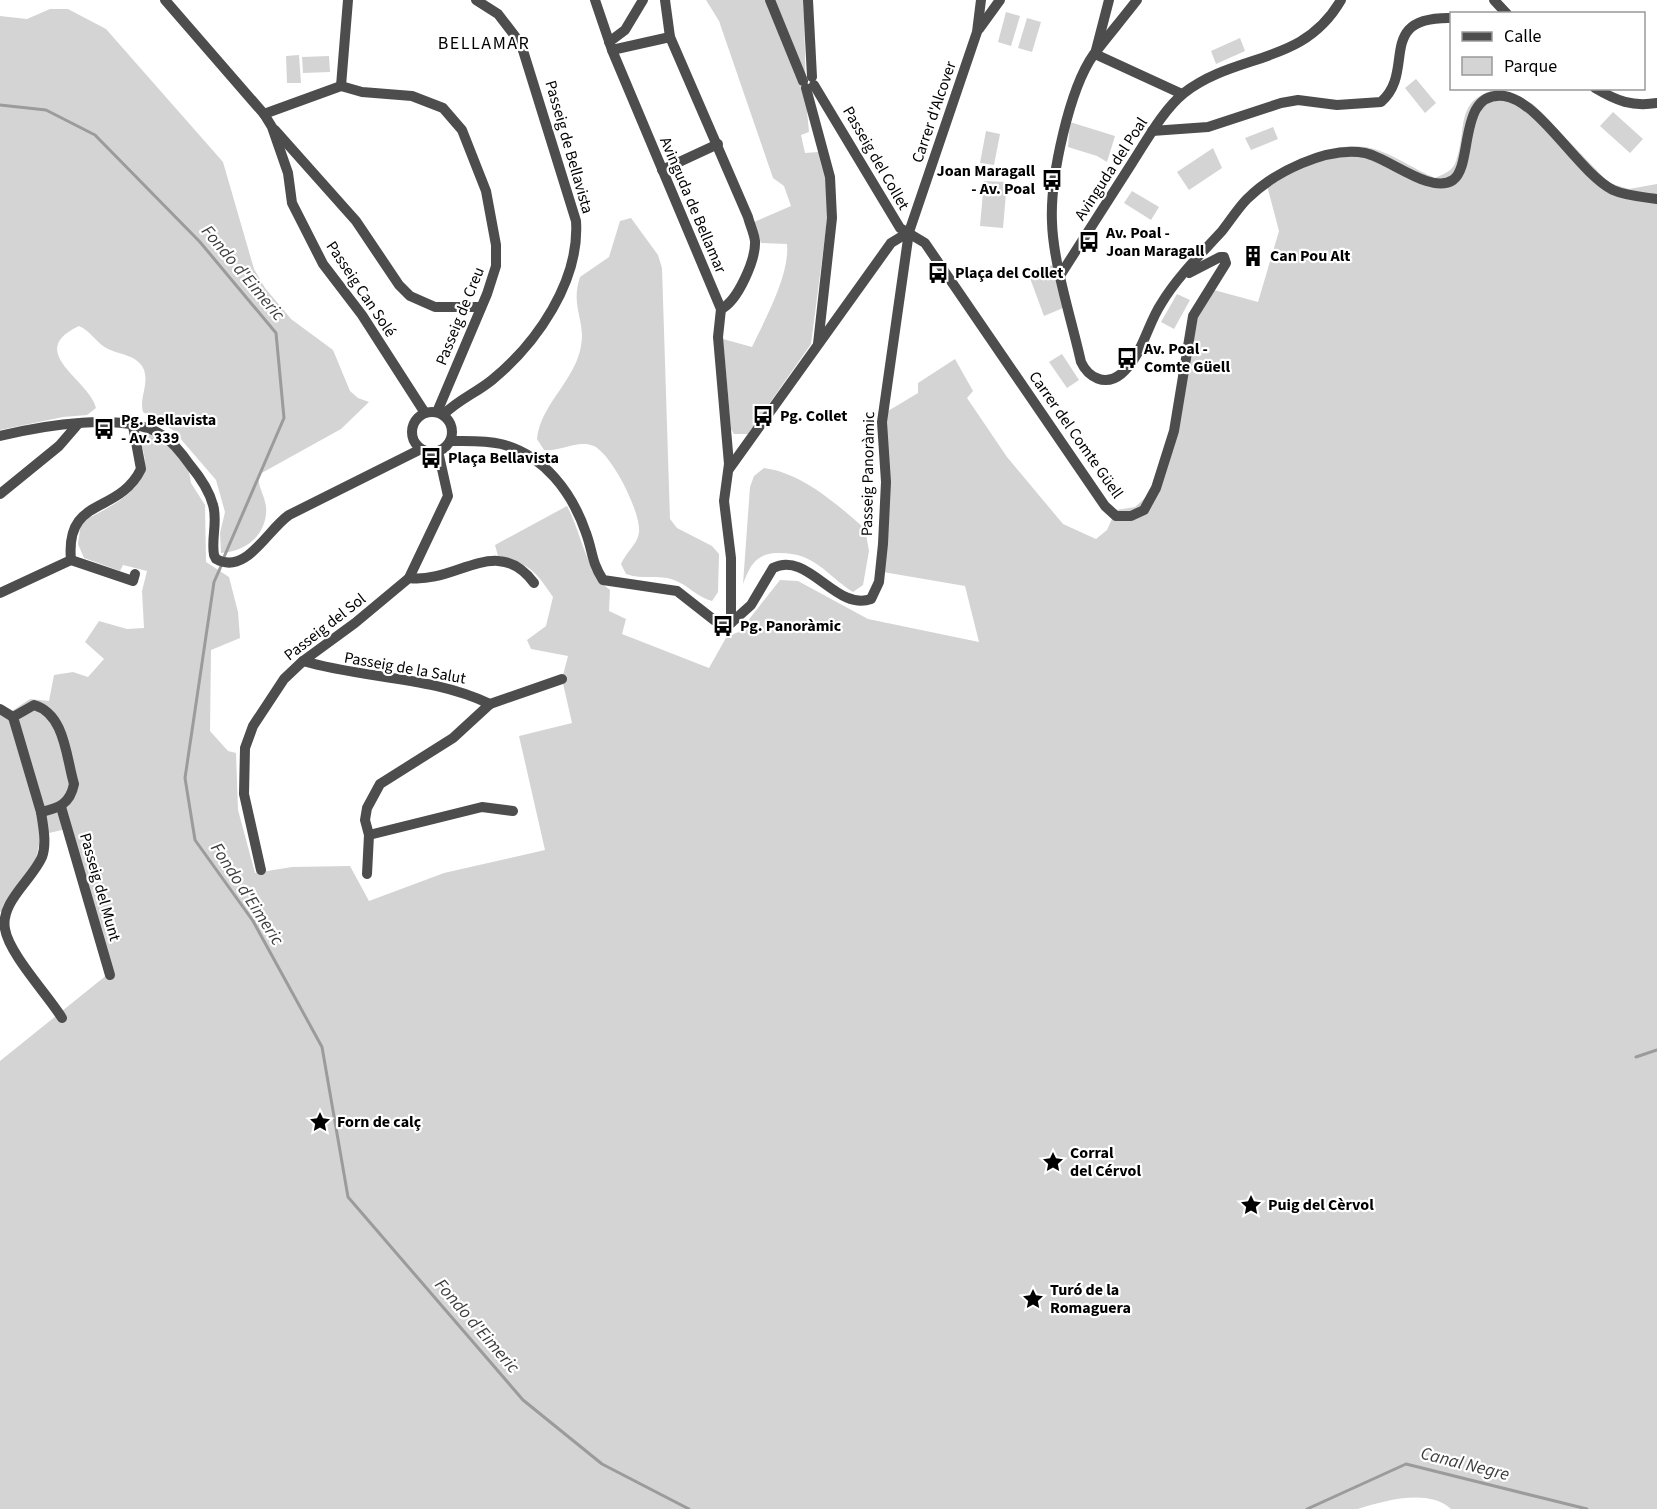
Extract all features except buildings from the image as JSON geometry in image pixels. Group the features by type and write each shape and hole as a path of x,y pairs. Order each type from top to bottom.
{"street":[{"name":"Passeig Can Solé","path":"165,0 264,114 272,127 288,173 292,203 323,264 362,315 425,413"},
{"path":"264,114 341,86 348,0"},
{"name":"Passeig de Bellavista","path":"440,413 491,381 528,345 558,298 576,247 576,221 521,45 498,14 476,0"},
{"name":"Avinguda de Bellamar","path":"595,0 610,46 720,304 719,346 729,469 724,501 730,558 731,623"},
{"path":"610,46 625,30 643,0"},
{"path":"665,0 670,37 718,144 748,217 755,242 748,271 737,292 720,304"},
{"path":"771,0 809,83"},
{"path":"808,0 809,83 830,177 832,218 818,345"},
{"name":"Carrer d'Alcover","path":"909,232 977,32 981,0"},
{"path":"977,32 1000,0"},
{"path":"1109,0 1095,54 1067,113 1056,177 1052,222 1081,362 1086,373 1102,380 1121,374 1141,347 1160,305 1177,281 1243,207 1245,200 1281,175 1310,159 1336,152 1366,153 1430,183 1441,185 1454,180 1462,168 1468,124 1480,106 1493,96 1507,96 1526,107 1591,174 1613,190 1657,200"},
{"path":"1095,54 1137,0"},
{"name":"Avinguda del Poal","path":"1061,274 1152,131 1182,94 1203,81 1305,41 1323,27 1341,0"},
{"path":"1494,0 1505,12"},
{"path":"1152,131 1208,127 1281,103 1298,100 1309,99 1337,105 1381,102 1392,91 1401,47 1410,28 1426,18 1450,18"},
{"path":"610,46 670,37"},
{"path":"1095,54 1182,94"},
{"name":"Passeig del Collet","path":"809,83 889,212 900,228 909,232"},
{"name":"Passeig de Creu","path":"341,86 362,92 412,96 443,108 462,130 486,191 496,245 496,266 440,413"},
{"path":"1598,90 1621,103 1640,106 1657,103"},
{"path":"272,127 356,221 399,285 410,296 435,307 481,307"},
{"path":"662,170 718,144"},
{"name":"Passeig del Collet","path":"729,469 891,243 909,232"},
{"name":"Carrer del Comte Güell","path":"909,232 925,243 1105,506 1116,516 1131,516 1144,510 1156,488 1174,431 1193,316 1226,263 1224,257 1197,268 1177,281"},
{"name":"Passeig Panoràmic","path":"731,623 751,605 773,568 779,565 803,570 847,598 861,603 871,599 875,594 882,554 886,482 882,422 909,232"},
{"path":"821,322 833,324"},
{"path":"425,413 440,413 450,422 453,431 450,441 438,452 421,449 415,444 412,430 418,417 425,413"},
{"path":"0,436 52,424 101,422 133,426 162,435 182,454 204,483 213,505 212,547 214,555 222,562 240,561 278,522 289,515 421,449"},
{"path":"0,494 59,446 78,424"},
{"path":"71,560 70,537 75,524 83,516 127,489 141,469 133,426"},
{"path":"726,428 735,440 741,442 752,439"},
{"path":"450,441 499,443 518,450 548,468 568,496 586,533 592,562 603,580 677,591 714,620 731,623"},
{"name":"Passeig del Sol","path":"261,870 244,794 245,748 253,726 284,679 303,661 409,579 448,496 438,452"},
{"path":"0,593 71,560 133,581 135,574"},
{"path":"409,579 434,578 479,563 506,560 516,565 534,583"},
{"name":"Passeig de la Salut","path":"303,661 334,670 463,691 490,704"},
{"path":"366,874 369,835 367,808 381,784 453,738 490,704 562,679"},
{"path":"13,717 24,708 34,705 45,708 57,722 74,784 72,794 61,807 41,812"},
{"path":"0,709 13,717 41,812 44,845 41,858 9,908 5,918 5,929 14,949 62,1017"},
{"name":"Passeig del Munt","path":"61,807 110,975"},
{"path":"369,835 482,807 513,811"}],"green space":[{"path":"706,0 803,0 809,132 801,135 805,153 819,152 827,176 827,221 811,344 748,434 734,434 731,429 723,339 752,347 776,297 787,256 787,244 761,243 754,222 791,206 784,186 773,178 719,21"},
{"path":"50,9 68,9 106,29 223,162 254,269 265,288 291,319 333,350 350,391 358,398 369,402 341,429 258,475 266,507 263,526 253,540 230,552 221,553 220,533 225,512 216,480 173,430 143,412 145,376 141,365 129,356 104,347 79,326 64,336 57,346 58,356 91,397 96,408 87,415 63,417 0,430 0,16 27,19"},
{"path":"1006,12 1020,16 1011,46 998,42"},
{"path":"1027,18 1041,22 1032,52 1018,48"},
{"path":"1240,38 1245,51 1216,64 1211,51"},
{"path":"299,55 301,83 287,83 286,56"},
{"path":"329,56 330,72 303,73 302,57"},
{"path":"1416,79 1436,103 1425,113 1405,88"},
{"path":"1503,90 1534,105 1609,183 1629,189 1657,184 1657,1509 1451,1509 1430,1499 1406,1498 1358,1509 0,1509 0,1061 113,970 70,828 41,835 36,859 6,909 0,912 0,714 12,711 30,699 49,701 54,675 73,672 88,677 104,659 85,642 99,621 127,629 144,628 142,591 147,571 123,565 120,571 84,558 78,544 81,522 120,500 139,481 144,469 144,455 139,439 144,433 160,438 188,467 191,483 205,505 206,562 229,577 238,612 240,638 211,650 210,731 228,751 236,753 238,810 255,873 292,867 350,866 369,901 444,873 545,850 519,736 572,723 562,679 568,656 531,649 527,640 546,626 553,597 542,581 525,565 498,556 495,545 567,506 589,562 610,590 609,611 626,619 622,634 709,668 727,636 739,632 780,580 798,581 868,619 979,642 965,586 883,572 883,414 918,393 918,383 955,359 973,391 967,398 1007,457 1063,524 1096,539 1107,530 1116,510 1135,507 1146,497 1171,451 1194,321 1214,290 1258,302 1279,231 1265,178 1321,152 1350,146 1380,151 1435,178 1448,172 1455,164 1465,116 1475,100 1485,93"},
{"path":"1613,112 1643,139 1630,153 1600,126"},
{"path":"1070,122 1115,136 1107,162 1097,156 1068,147"},
{"path":"1273,127 1278,139 1251,150 1245,138"},
{"path":"986,131 1000,134 994,165 980,163"},
{"path":"1213,148 1222,168 1189,190 1177,172"},
{"path":"984,181 1007,182 1003,228 980,226"},
{"path":"1132,191 1159,207 1151,220 1124,203"},
{"path":"631,218 658,255 662,268 670,519 677,528 712,546 719,554 718,592 712,601 674,580 626,574 621,564 639,532 635,511 617,472 609,460 594,446 582,444 544,450 537,439 544,415 578,359 582,337 577,305 577,288 580,277 609,257 620,221"},
{"path":"1054,265 1063,308 1044,316 1027,270"},
{"path":"1177,294 1190,300 1174,329 1161,322"},
{"path":"1062,354 1079,380 1067,388 1049,362"},
{"path":"764,468 792,476 805,483 831,500 865,529 869,551 863,585 853,592 810,560 801,556 777,553 763,556 754,562 743,584 750,487 754,476"}],"waterway":[{"name":"Fondo d'Eimeric","path":"0,105 46,110 95,135 200,242 276,333 284,418 224,557"},
{"name":"Fondo d'Eimeric","path":"222,564 214,582 185,778 195,840 253,921 322,1047 348,1197 523,1400 602,1464 689,1509"},
{"path":"1636,1057 1657,1050"},
{"name":"Canal Negre","path":"1307,1509 1406,1464 1587,1509"}],"place":[{"name":"Joan Maragall - Av. Poal","path":"1052,180"},
{"name":"Av. Poal - Joan Maragall","path":"1089,242"},
{"name":"Can Pou Alt","path":"1253,256"},
{"name":"Plaça del Collet","path":"938,273"},
{"name":"Av. Poal - Comte Güell","path":"1127,358"},
{"name":"Pg. Collet","path":"763,416"},
{"name":"Pg. Bellavista - Av. 339","path":"104,429"},
{"name":"Plaça Bellavista","path":"431,458"},
{"name":"Pg. Panoràmic","path":"723,626"},
{"name":"Forn de calç","path":"320,1122"},
{"name":"Corral del Cérvol","path":"1053,1162"},
{"name":"Puig del Cèrvol","path":"1251,1205"},
{"name":"Turó de la Romaguera","path":"1033,1299"}],"district":[{"name":"BELLAMAR","path":"484,43"}]}
